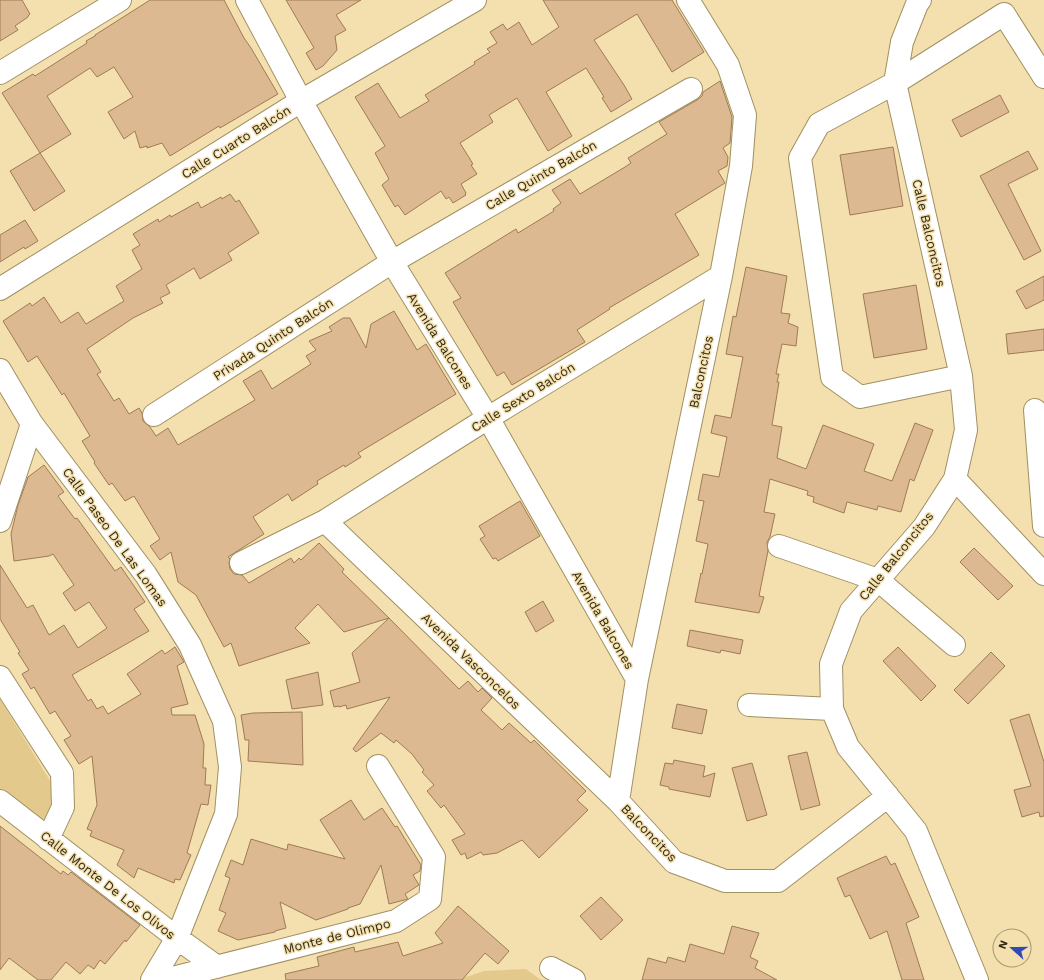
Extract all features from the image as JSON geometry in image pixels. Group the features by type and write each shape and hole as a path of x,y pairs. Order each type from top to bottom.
{"street":[{"path":"0,73 120,0"},
{"name":"Avenida Balcones","path":"247,0 301,101 392,262 488,418 637,679"},
{"name":"Calle Cuarto Balcón","path":"0,289 301,101 475,0"},
{"name":"Balconcitos","path":"688,0 728,65 745,115 741,166 721,276 637,679 618,801 674,862 725,881 778,880 888,796"},
{"name":"Calle Balconcitos","path":"920,0 902,42 896,83 961,376 966,430 955,479 924,527 851,611 831,664 832,709 848,747 916,831 977,980"},
{"path":"961,376 860,397 832,377 800,158 819,124 896,83 1004,14 1044,77"},
{"name":"Calle Quinto Balcón","path":"392,262 691,88"},
{"name":"Privada Quinto Balcón","path":"154,415 392,262"},
{"name":"Calle Sexto Balcón","path":"240,562 325,521 488,418 721,276"},
{"name":"Calle Paseo De Las Lomas","path":"0,370 32,424 146,575 190,645 224,721 230,767 226,814 177,938 152,980"},
{"path":"1035,410 1044,526"},
{"path":"0,521 32,424"},
{"path":"955,479 1044,574"},
{"name":"Avenida Vasconcelos","path":"325,521 618,801"},
{"path":"779,546 878,580 954,645"},
{"path":"0,677 62,773 63,807 48,839"},
{"path":"749,705 832,709"},
{"name":"Monte de Olimpo","path":"165,980 396,921 430,899 434,857 378,766"},
{"name":"Calle Monte De Los Olivos","path":"0,801 177,938 217,967"},
{"path":"551,968 574,980"}],"shaded area":[{"path":"0,699 55,789 53,811 45,818 34,823 0,798"},
{"path":"526,969 541,980 457,980 484,971"}],"building":[{"path":"0,0 22,0 30,14 15,26 18,30 0,41"},
{"path":"150,0 224,0 244,38 278,94 220,128 219,126 170,156 162,143 147,148 147,146 140,148 135,131 124,139 108,112 133,97 114,67 97,77 90,68 47,96 71,134 40,153 2,93 33,74 35,76"},
{"path":"286,0 361,0 336,15 346,30 335,36 337,50 323,66 316,70 306,53 314,48"},
{"path":"543,0 672,0 704,52 672,72 637,14 594,40 632,99 611,112 602,98 604,97 586,68 546,92 572,136 548,151 517,98 489,115 493,122 460,143 473,164 471,165 477,174 461,184 466,195 453,203 449,197 446,199 441,191 405,215 398,205 395,207 382,185 389,179 375,153 385,146 355,97 378,83 400,118 429,101 425,95 475,64 474,62 490,52 487,49 497,43 490,32 503,24 507,30 519,22 532,45 559,27"},
{"path":"720,81 732,117 730,143 723,148 728,157 727,166 718,171 725,183 675,214 699,255 609,308 610,309 577,330 585,342 512,385 504,372 497,376 453,302 461,298 445,273 516,229 518,233 554,211 553,209 561,203 552,190 570,179 580,194 631,163 628,158 667,134 659,122 697,100 702,96 703,92"},
{"path":"1000,95 1009,112 961,137 952,120"},
{"path":"893,147 903,206 850,215 840,155"},
{"path":"1028,151 1038,169 1008,184 1041,251 1024,260 980,176"},
{"path":"40,153 65,191 34,211 10,171"},
{"path":"230,194 236,202 239,200 259,233 228,253 232,260 200,279 194,268 166,285 170,293 160,298 163,303 133,318 87,349 101,372 97,374 114,401 119,398 129,414 139,408 142,413 143,421 150,427 156,436 168,428 178,445 255,400 243,381 261,370 272,389 311,364 306,356 316,350 309,341 332,331 329,327 343,318 350,318 366,348 371,324 394,311 417,350 426,344 456,394 358,453 361,457 317,481 318,484 292,501 288,494 253,517 264,534 228,557 230,559 230,569 234,574 242,575 249,583 291,558 294,563 299,558 301,560 319,543 344,569 342,572 389,618 344,632 318,604 295,628 310,643 239,666 231,643 224,647 196,595 178,582 171,552 160,560 150,546 160,539 134,496 125,501 112,483 109,485 94,463 95,462 82,441 90,436 64,393 62,395 37,356 28,362 3,321 30,303 32,306 44,297 61,323 78,312 86,324 124,301 116,286 142,269 132,250 140,245 133,234 158,219 159,222 170,215 171,217 198,202 201,208 221,197 222,199"},
{"path":"25,220 38,241 25,249 24,247 0,262 0,235"},
{"path":"746,267 787,276 781,313 790,314 788,323 798,327 796,346 782,344 776,374 779,374 777,382 779,382 772,425 782,427 777,458 806,469 823,425 874,444 864,471 892,481 915,423 933,430 914,481 910,479 901,512 878,506 877,510 847,502 844,513 813,502 814,497 807,495 808,491 770,479 764,512 775,514 770,537 767,542 768,551 759,596 764,597 759,613 695,602 708,544 696,541 704,501 698,500 703,474 719,477 727,437 711,433 715,415 731,418 743,357 726,354 733,316 736,317"},
{"path":"1044,276 1044,300 1026,309 1016,291"},
{"path":"916,285 927,349 874,358 863,294"},
{"path":"1044,329 1044,350 1008,354 1006,334"},
{"path":"44,465 64,492 58,496 75,519 77,518 115,571 121,567 145,602 134,609 149,631 72,675 88,701 91,699 97,709 103,706 108,714 141,694 127,674 162,650 165,654 175,647 184,662 177,666 188,704 171,708 172,715 195,715 204,744 203,768 206,768 205,785 211,785 208,805 201,804 187,853 191,855 180,880 175,879 174,883 138,868 134,878 117,865 124,850 90,836 92,831 87,829 97,805 92,756 79,764 64,740 71,736 55,711 50,714 34,687 31,689 22,674 29,670 0,619 0,565 27,608 33,605 49,635 64,625 78,648 107,628 89,602 75,611 63,593 74,585 53,554 49,556 14,561 11,534 18,505 28,477"},
{"path":"520,501 540,536 498,561 496,558 493,559 480,539 485,536 479,526"},
{"path":"974,548 1013,586 998,600 960,562"},
{"path":"543,601 554,621 536,632 525,612"},
{"path":"389,618 459,689 468,681 478,692 482,688 492,698 481,710 502,730 509,723 531,743 534,740 586,791 577,800 588,810 539,858 522,840 497,853 483,855 481,852 467,859 465,853 461,855 452,840 465,834 444,805 441,808 427,791 434,785 422,772 424,770 412,754 396,740 394,743 381,733 356,752 353,749 390,697 347,709 346,705 334,707 330,691 360,682 352,653"},
{"path":"690,630 743,640 740,654 721,650 720,653 687,646"},
{"path":"898,647 936,686 921,701 883,661"},
{"path":"991,652 1005,666 968,704 954,690"},
{"path":"318,672 323,705 292,709 286,680"},
{"path":"677,704 707,710 702,734 672,728"},
{"path":"302,712 303,765 248,761 249,740 245,740 241,715 253,713"},
{"path":"1029,714 1044,762 1044,816 1040,817 1039,812 1022,817 1014,790 1031,786 1010,720"},
{"path":"807,752 820,805 801,810 788,756"},
{"path":"674,760 705,766 703,777 715,773 710,797 669,789 669,787 660,785 665,763 673,764"},
{"path":"752,763 767,815 747,821 732,768"},
{"path":"351,800 364,820 382,808 395,827 397,826 421,865 420,871 413,875 419,885 405,894 408,899 389,904 381,865 360,904 348,909 316,920 280,902 286,928 275,932 238,940 218,931 226,913 219,910 230,878 225,876 231,860 243,865 251,839 287,850 288,844 345,859 320,820"},
{"path":"0,826 61,874 63,871 68,875 71,872 140,925 105,964 100,960 94,969 88,965 80,974 66,962 51,980 38,980 9,958 0,970"},
{"path":"886,856 891,865 895,863 919,917 906,923 924,980 902,980 887,931 870,939 850,895 845,897 837,878"},
{"path":"601,897 623,920 601,940 580,916"},
{"path":"458,906 509,951 498,964 485,953 462,980 286,980 285,974 319,966 317,957 354,947 355,952 398,942 403,956 443,943 435,933"},
{"path":"732,926 759,933 750,957 758,961 755,968 777,980 642,980 648,958 666,963 668,957 685,962 690,944 724,954"}]}
